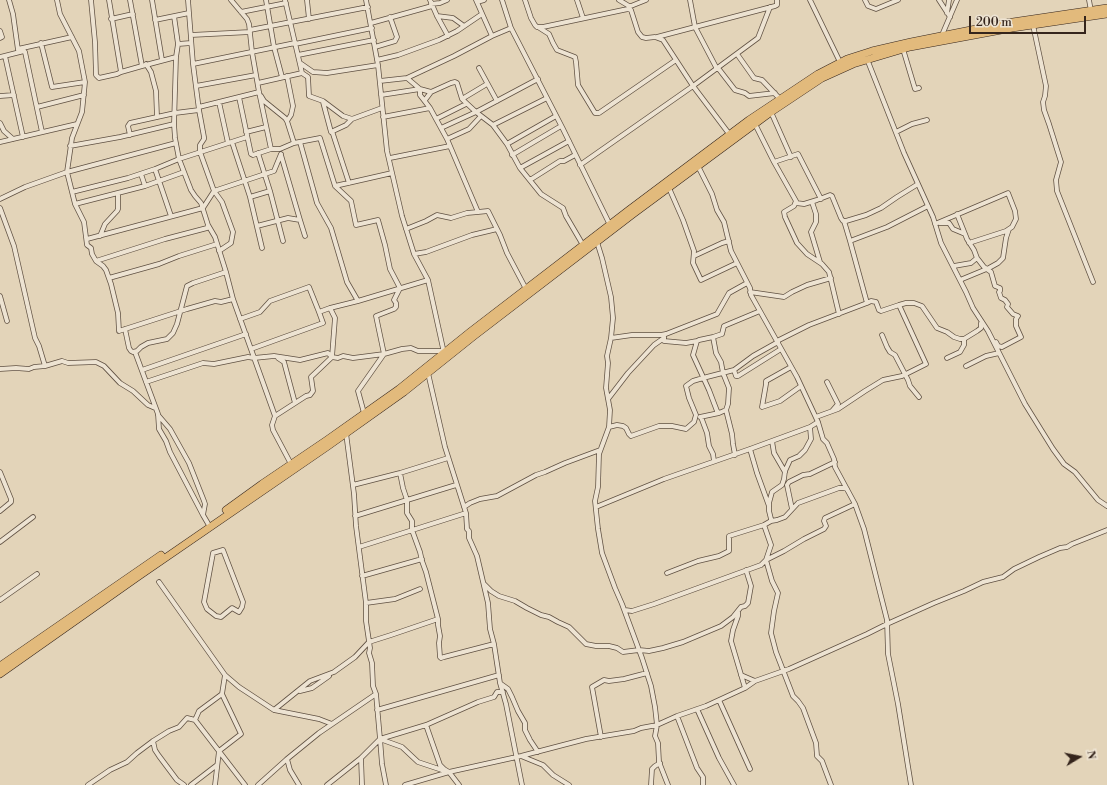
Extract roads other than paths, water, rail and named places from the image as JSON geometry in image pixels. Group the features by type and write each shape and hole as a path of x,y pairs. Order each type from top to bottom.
{"highway":[{"path":"0,666 114,587 346,433 404,392 468,341 698,166 777,96 840,62 872,51 942,35 1006,23 1107,8"},
{"path":"0,674 209,525 262,484 405,384 443,352 610,224 732,137 755,124 822,78 846,66 903,49 991,31 1107,14"}],"street":[{"path":"9,0 13,14 18,51"},
{"path":"57,0 60,14 79,51 85,82 82,112 74,131 70,146 67,172 75,204 84,222 87,245 91,248 92,254 96,261 106,270 109,278 118,313 119,331 215,301 221,302 233,299"},
{"path":"91,0 95,42 96,76 99,78 117,74 176,57"},
{"path":"109,0 121,72"},
{"path":"130,0 144,65 151,72 156,91 157,117"},
{"path":"152,0 162,60"},
{"path":"188,0 193,64 204,137 200,145 200,152 214,191 222,202 233,232 231,243 219,251"},
{"path":"231,0 247,19 259,92 271,149"},
{"path":"266,0 274,47 282,78"},
{"path":"307,0 309,19"},
{"path":"275,416 306,396 310,395 314,391 311,377 332,357 343,356 353,358 384,354 411,348 418,351 443,352 428,280 414,254 406,229 387,151 378,62 366,0"},
{"path":"193,64 295,43 371,25 431,3 440,3 447,0"},
{"path":"484,0 476,1 492,36"},
{"path":"502,0 511,28 610,224"},
{"path":"525,0 531,18 537,27 549,34 557,50 575,57 578,85 595,113 599,113 676,60"},
{"path":"577,0 583,18"},
{"path":"618,0 631,6 646,0"},
{"path":"690,0 695,27 717,69 735,90 749,96 777,96"},
{"path":"537,27 628,9 631,10 638,32 642,37 655,37 777,5 777,0"},
{"path":"810,0 840,62"},
{"path":"865,0 868,6 876,9 897,0"},
{"path":"938,0 948,15"},
{"path":"942,35 948,15 949,0"},
{"path":"948,15 957,0"},
{"path":"1089,0 1091,11"},
{"path":"241,12 286,2 299,63 302,73 308,77"},
{"path":"431,3 436,16 448,36"},
{"path":"191,35 250,31 368,7"},
{"path":"580,165 717,69 758,38 770,7"},
{"path":"156,20 189,13"},
{"path":"111,19 132,14"},
{"path":"299,63 313,72 327,73 378,62 448,36 482,14"},
{"path":"174,16 178,44 176,57 174,124 179,159 191,190 200,201 208,225 217,244 233,299 275,416 272,425 273,430 291,464"},
{"path":"436,16 453,18 464,26"},
{"path":"375,47 395,41 396,37 390,18"},
{"path":"1033,24 1046,86 1046,96 1043,102 1044,110 1061,162 1056,180 1057,191 1093,282"},
{"path":"380,81 407,78 511,28"},
{"path":"0,31 2,37 0,38"},
{"path":"0,57 42,43 72,37"},
{"path":"655,37 663,40 693,86 732,137"},
{"path":"298,55 374,40"},
{"path":"42,43 52,87 85,82"},
{"path":"178,44 191,43"},
{"path":"903,49 915,89 919,88"},
{"path":"18,51 24,50 26,52 42,132"},
{"path":"737,54 754,78 762,80 777,96"},
{"path":"5,56 23,137"},
{"path":"867,59 928,206 941,243 954,266 973,308 988,331 1025,404 1053,449 1064,464 1074,472 1098,500 1107,506"},
{"path":"479,68 497,101"},
{"path":"313,72 308,77 309,96 323,102 343,116 352,119"},
{"path":"258,83 302,73"},
{"path":"196,86 256,75"},
{"path":"287,76 292,106 291,115 287,121"},
{"path":"407,78 420,89 420,95 430,108 447,139 478,212"},
{"path":"441,128 476,112 538,79"},
{"path":"425,100 431,92 455,82 457,83 462,98 466,104 493,125 507,144 520,168 541,194 563,208 583,245"},
{"path":"462,98 487,84"},
{"path":"381,95 420,89 431,92"},
{"path":"130,135 128,126 130,123 199,108 259,92"},
{"path":"259,92 264,101 282,114 287,121 294,143"},
{"path":"37,107 84,95"},
{"path":"0,96 14,96"},
{"path":"239,97 251,154 253,155 294,143 320,138 335,186 351,201 356,225 378,220 390,269 400,288"},
{"path":"493,125 547,98"},
{"path":"218,102 230,143 245,180 262,248"},
{"path":"323,102 331,132 332,131 349,183"},
{"path":"436,119 466,104"},
{"path":"332,131 346,125 352,119 382,108"},
{"path":"383,117 430,108"},
{"path":"771,112 790,156"},
{"path":"447,139 469,129 481,116"},
{"path":"507,144 556,116"},
{"path":"896,132 912,124 927,120"},
{"path":"0,123 4,131 13,139"},
{"path":"0,142 77,124"},
{"path":"70,146 130,135 174,124"},
{"path":"755,124 796,203"},
{"path":"512,155 561,126"},
{"path":"246,132 266,127"},
{"path":"72,192 141,174 179,159 247,137"},
{"path":"520,168 569,141"},
{"path":"300,142 317,203 331,228 347,282 358,302"},
{"path":"0,199 67,172 176,143"},
{"path":"390,158 450,146"},
{"path":"280,148 305,236"},
{"path":"258,153 284,241"},
{"path":"87,239 203,208 214,191 275,170 281,154"},
{"path":"774,162 798,154 821,199"},
{"path":"530,180 560,161 564,161 576,155"},
{"path":"698,166 712,194 717,210 724,222 732,251 751,295 801,386 817,420 823,439 834,459 835,467 855,504 866,536 887,624 888,654 898,704 911,785"},
{"path":"155,169 171,216"},
{"path":"75,204 145,186 184,172"},
{"path":"335,186 392,173"},
{"path":"141,174 145,186"},
{"path":"844,221 857,218 881,208 918,184"},
{"path":"669,188 683,220 694,251 693,263 701,280 737,263"},
{"path":"250,197 270,191"},
{"path":"100,236 106,224 117,211 118,193"},
{"path":"935,224 1008,193 1016,219 1012,227 1006,231 969,243"},
{"path":"796,203 804,204 830,195 832,196 844,221 867,303"},
{"path":"812,202 816,214 816,222 811,232 820,263"},
{"path":"796,203 784,212 785,218 797,243 807,254 820,263 829,272 839,314"},
{"path":"850,241 888,228 928,206"},
{"path":"0,208 14,246 35,338 45,366"},
{"path":"406,229 426,221 437,214 451,218 467,213 488,212 526,289"},
{"path":"957,214 977,258 986,269 991,272 995,286 1000,288 999,292 1001,298 1005,300 1013,314 1018,316 1016,319 1016,326 1021,337 1002,347 998,346 994,339 992,339"},
{"path":"257,226 288,218 300,220"},
{"path":"935,224 948,223 953,229 965,234"},
{"path":"96,261 165,239 207,228 208,225"},
{"path":"414,254 426,252 472,235 497,229"},
{"path":"960,280 998,263 1003,258 1009,229"},
{"path":"694,256 729,241"},
{"path":"597,242 611,297 613,318 607,356 608,364 606,388 610,410 609,427 599,454 598,487 595,501 598,529 602,554 614,588 628,618 651,686 657,725 655,736 658,743 660,764 668,785"},
{"path":"109,278 159,264 217,244"},
{"path":"954,266 970,263 977,258"},
{"path":"135,352 148,343 164,340 170,337 177,324 187,286 189,284 226,272"},
{"path":"750,292 784,297 807,285 831,278"},
{"path":"319,312 358,302 428,280"},
{"path":"608,399 628,373 664,336 717,314 729,293 747,283"},
{"path":"240,319 260,312 270,301 309,287 319,312 323,323 251,349"},
{"path":"364,413 358,391 384,354 376,316 396,307 394,300 400,288"},
{"path":"0,296 6,321"},
{"path":"609,427 617,425 623,426 631,436 659,426 672,426 686,429 694,422 696,415 686,386 693,381 734,370 777,341 808,325 871,301 876,302 879,310 881,311 906,303 914,303 922,306 937,328 954,337 964,340"},
{"path":"596,507 664,479 735,455 810,427 817,420 838,409 883,380 904,374 926,364 899,305"},
{"path":"330,308 335,318 332,357"},
{"path":"664,336 664,341 686,344 713,338 722,334 724,326 760,311"},
{"path":"964,340 981,328 981,322"},
{"path":"125,330 129,348 131,351 135,352 155,408 170,429 189,463 205,504 203,515"},
{"path":"142,370 246,334"},
{"path":"611,338 632,334 664,336"},
{"path":"882,335 890,352 895,355 910,386 919,397"},
{"path":"713,338 716,353 721,362 723,373 729,388 726,410 735,455"},
{"path":"947,358 960,352 964,346 964,340"},
{"path":"696,341 693,355 719,413"},
{"path":"734,370 736,376 738,376 781,349"},
{"path":"146,382 203,363 214,364 248,357 254,358 274,356 300,360 328,353 332,357"},
{"path":"966,366 986,356 999,353"},
{"path":"274,356 284,362 295,403"},
{"path":"0,369 29,369 34,366 45,366 62,361 68,363 96,362 104,366 120,383 133,391 148,405 155,408"},
{"path":"791,367 766,381 762,407 780,401 801,386"},
{"path":"428,373 448,458 466,513 467,529 477,556 488,603 490,629 494,644 500,683 518,756 522,785"},
{"path":"827,382 838,404 832,412"},
{"path":"696,415 702,418 726,410"},
{"path":"158,414 161,434 166,440 170,452 209,525"},
{"path":"702,418 714,461"},
{"path":"771,521 769,504 772,492 782,485 790,460 799,456 805,450 811,439 810,427"},
{"path":"346,433 366,603 366,621 370,648 369,654 372,662 373,686 376,694 382,764 386,785"},
{"path":"772,441 774,453 785,472"},
{"path":"750,449 770,508"},
{"path":"464,507 480,499 497,496 536,475 600,450"},
{"path":"352,485 400,473 448,458"},
{"path":"792,509 787,485 803,475 810,474 835,462"},
{"path":"0,472 11,500 9,504 0,511"},
{"path":"400,473 407,500 407,513 412,521 412,530 420,552 438,619 440,636 439,652 441,658 494,644"},
{"path":"355,516 456,485"},
{"path":"668,573 698,561 719,556 728,551 729,536 777,520 785,516 798,504 839,488 848,489"},
{"path":"624,610 632,611 654,604 761,565 766,560 824,528 826,526 824,520 826,518 855,504"},
{"path":"359,547 466,513"},
{"path":"0,542 33,517"},
{"path":"764,525 771,546 766,560 772,581 778,593 771,633 776,652 793,696 803,708 816,743 817,756 822,761 831,785"},
{"path":"405,785 449,772 538,752 556,746 657,725 719,700 745,688 755,681 784,671 983,582 1003,577 1014,569 1039,557 1107,530"},
{"path":"223,550 242,602 242,607 239,612 232,608 221,617 216,616 207,609 204,602 213,553 223,550"},
{"path":"362,576 422,559"},
{"path":"483,584 499,596 515,601 541,615 550,617 569,626 586,644 609,646 617,648 623,652 639,650 649,651 683,642 721,626 738,612 748,603 750,598 751,586 746,570"},
{"path":"0,600 37,574"},
{"path":"159,582 225,675 239,687 274,710 319,719 332,724"},
{"path":"366,603 395,599 420,589"},
{"path":"628,618 632,611"},
{"path":"738,612 731,641 745,688"},
{"path":"297,692 312,688 355,657 369,642 391,636 438,619"},
{"path":"642,658 649,651"},
{"path":"274,710 310,681 334,672"},
{"path":"601,737 592,688 604,680 609,681 647,674"},
{"path":"215,785 219,751 241,734 222,694 225,675"},
{"path":"377,710 499,675"},
{"path":"742,675 755,681"},
{"path":"500,683 508,689 525,723 525,730 538,752"},
{"path":"327,785 361,758 380,739 426,725 478,702 494,697 497,692 503,692"},
{"path":"195,720 199,711 222,694"},
{"path":"258,785 319,733 376,694"},
{"path":"719,700 750,769"},
{"path":"697,709 716,752 734,785"},
{"path":"677,716 697,768 703,777 704,785"},
{"path":"90,784 110,770 127,762 153,741 169,731 179,727 187,718 195,720 245,785"},
{"path":"426,725 440,765 449,772 459,785"},
{"path":"380,739 402,747 418,762 449,772"},
{"path":"153,741 155,750 159,756 177,780 184,785"},
{"path":"518,756 543,765 553,775 569,785"},
{"path":"361,758 362,785"},
{"path":"287,759 290,770 299,785"},
{"path":"651,785 652,769 660,764"},
{"path":"191,785 217,765"}]}
